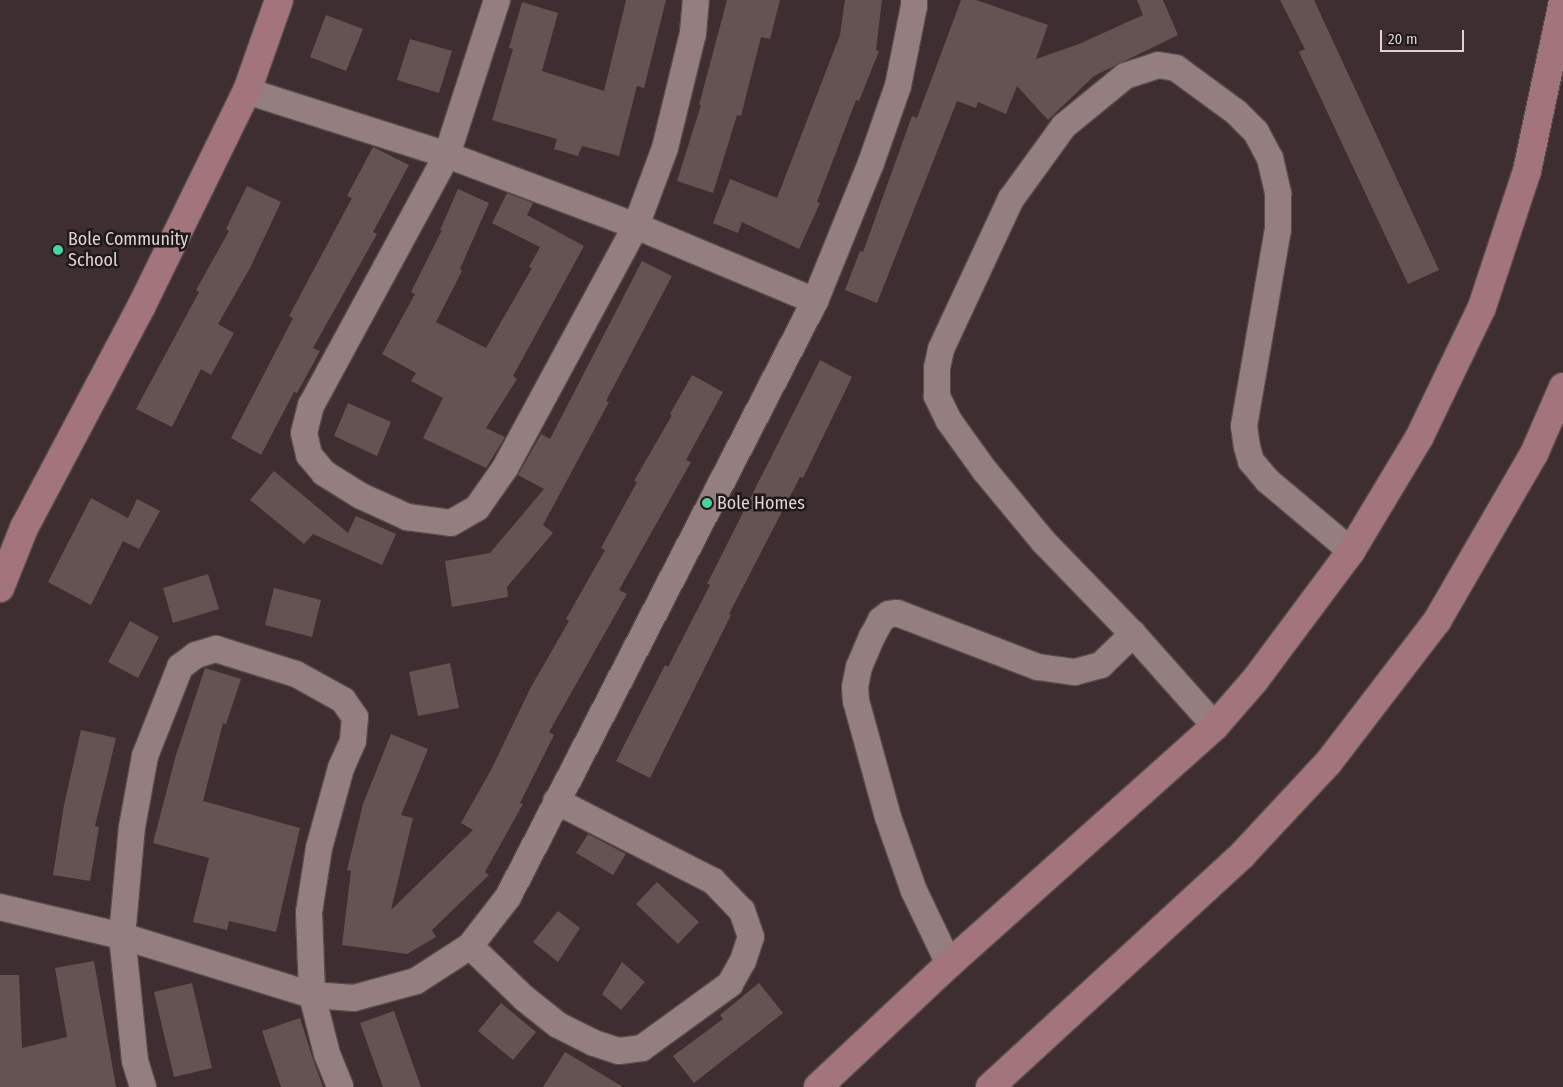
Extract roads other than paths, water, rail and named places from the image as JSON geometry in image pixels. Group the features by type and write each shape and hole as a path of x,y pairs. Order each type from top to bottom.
{"main road":[{"path":"0,588 24,528 142,305 247,91 280,0"},
{"path":"818,1087 949,964 1215,726 1255,680 1351,551 1419,438 1482,307 1527,171 1563,1"},
{"path":"990,1087 1244,854 1328,763 1437,621 1534,454 1563,387"}],"street":[{"path":"497,0 447,155 310,405 304,433 309,455 324,473 361,496 407,517 451,524 477,508 504,468 636,226 665,148 693,32 696,0"},
{"path":"0,907 122,936 312,995 354,998 416,981 470,946 508,897 815,301 871,163 898,86 914,0"},
{"path":"1215,726 1132,634 1043,541 970,450 949,421 937,396 937,368 942,349 1011,199 1064,126 1125,76 1158,65 1176,68 1236,112 1256,132 1270,158 1278,194 1278,229 1244,426 1247,447 1251,461 1268,481 1351,551"},
{"path":"247,91 447,155 636,226 815,301"},
{"path":"949,964 914,891 888,818 856,700 855,687 859,667 872,637 882,620 889,614 897,613 1038,667 1075,672 1101,665 1132,634"},
{"path":"143,1087 135,1061 122,936 132,827 146,756 180,666 196,655 216,649 287,671 343,700 355,717 353,741 341,768 318,848 309,912 312,995 327,1054 340,1087"},
{"path":"470,946 524,998 558,1025 594,1043 619,1051 642,1048 730,984 743,961 751,937 742,911 713,881 556,801"}],"place":[{"name":"Bole Community School","path":"58,250"},
{"name":"Bole Homes","path":"707,503"}]}
